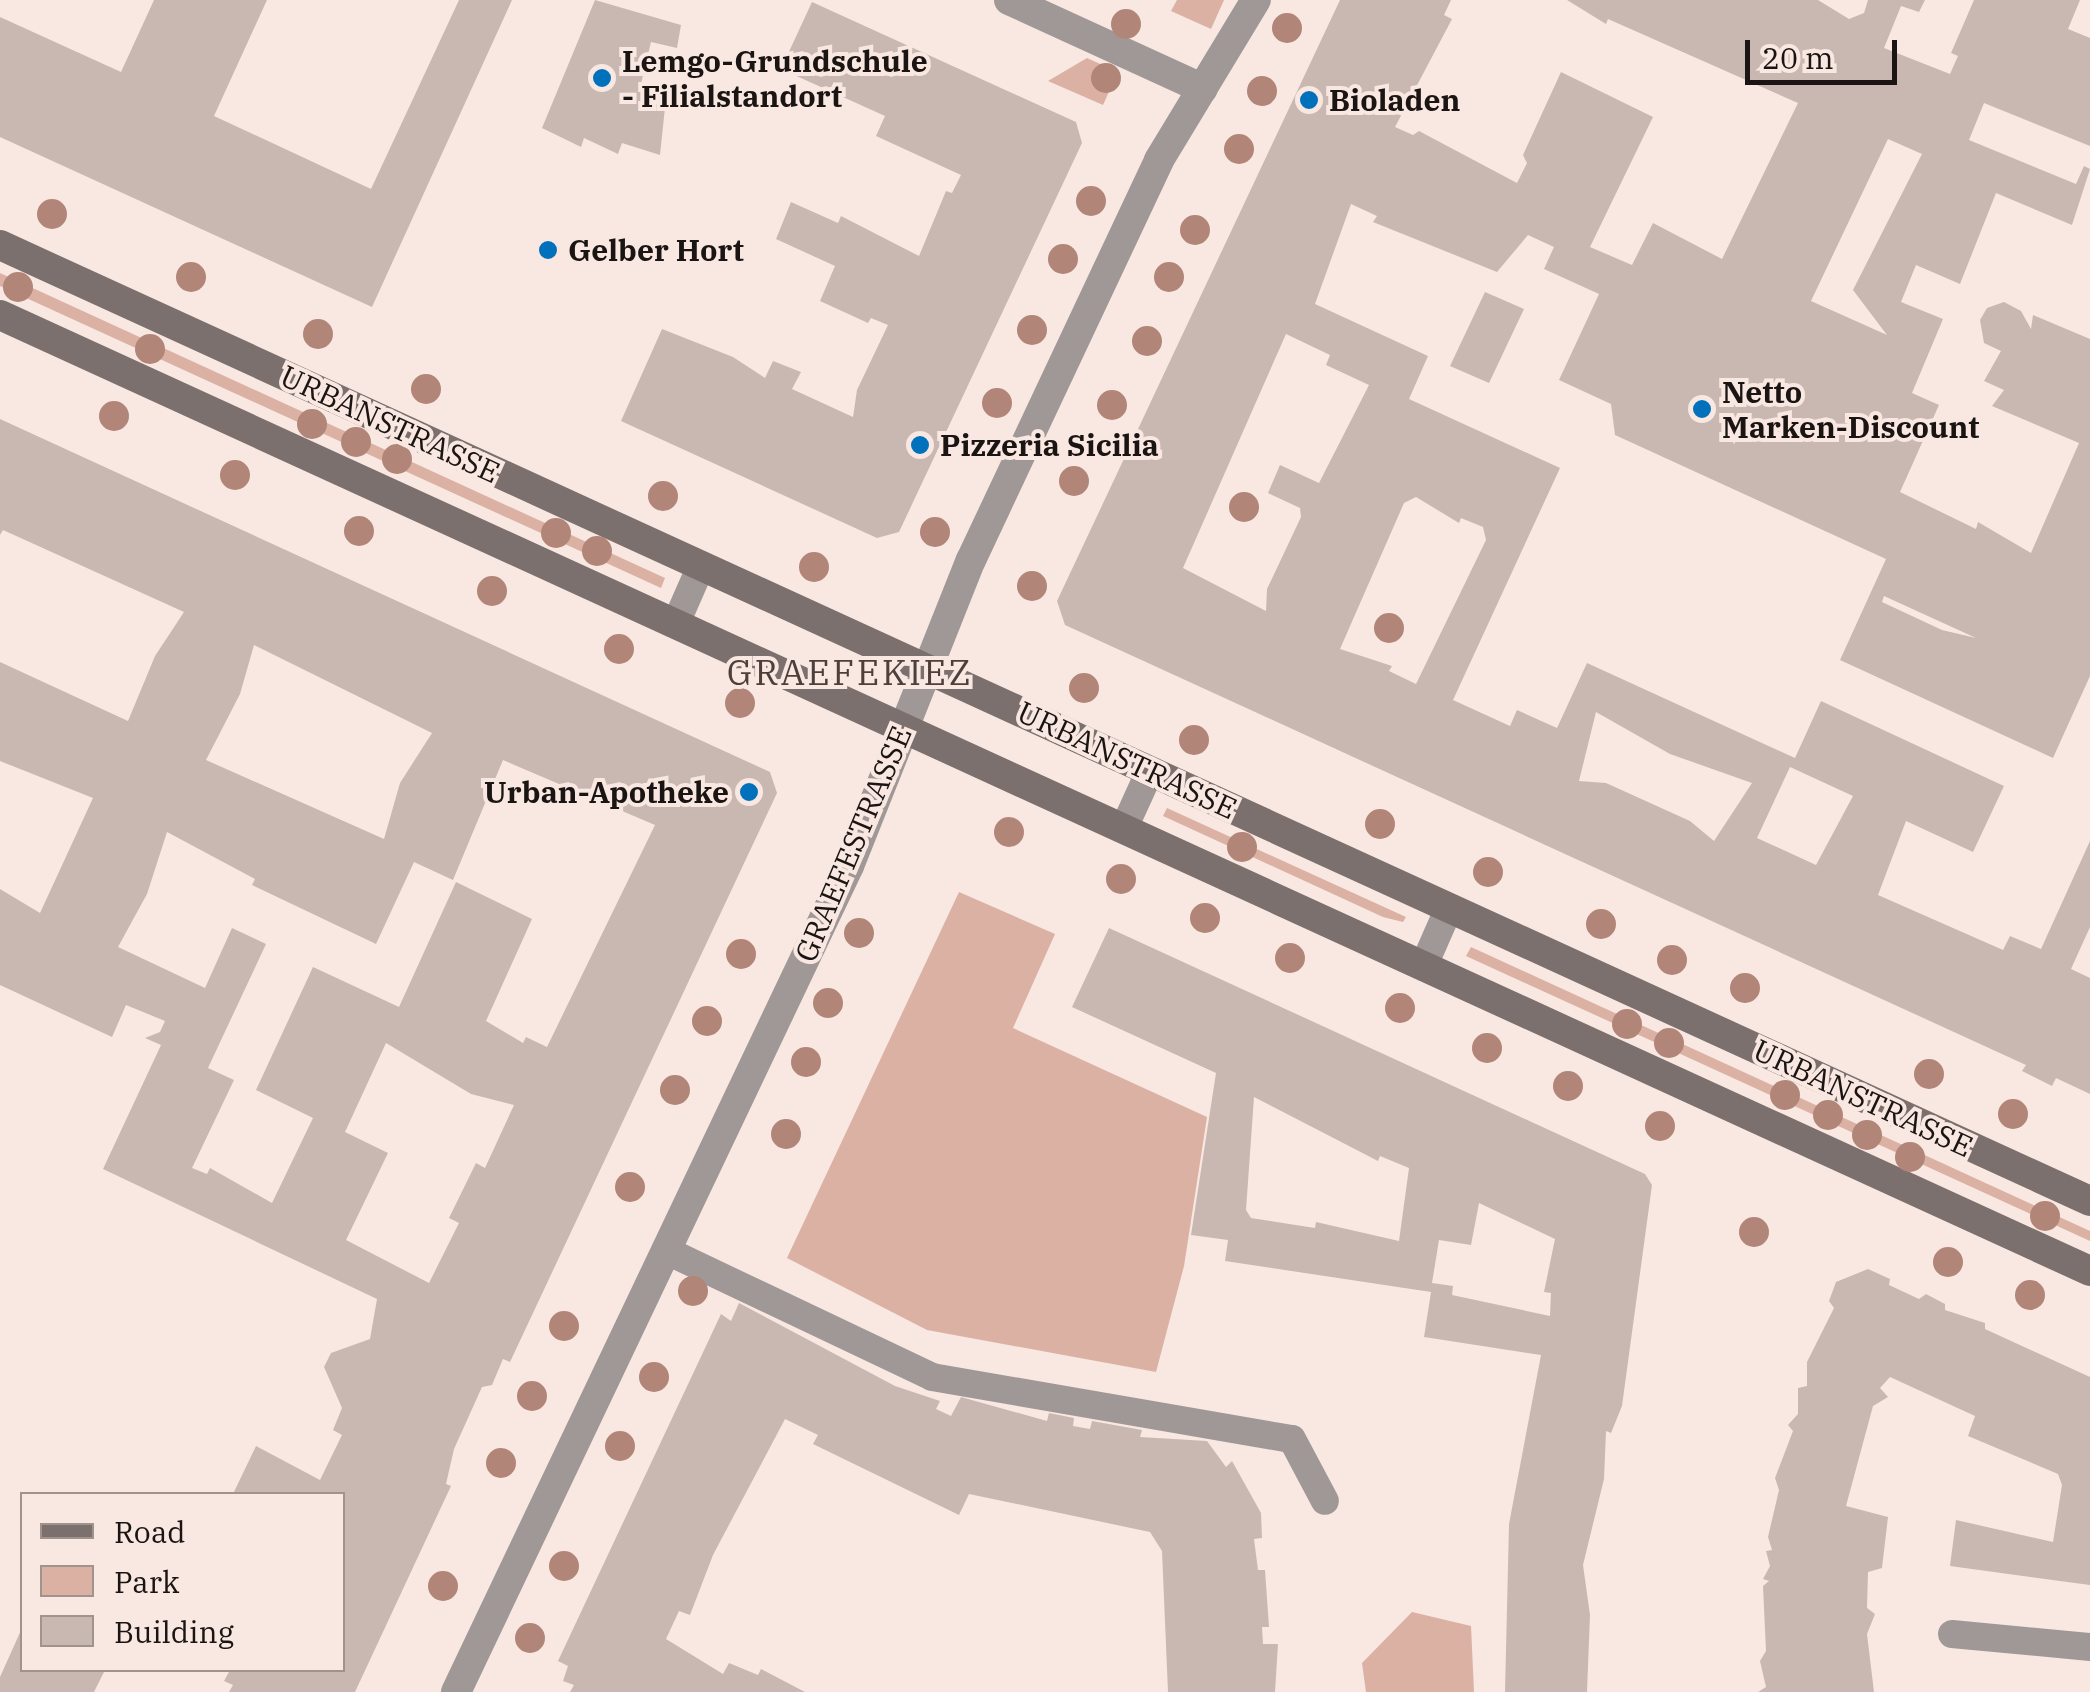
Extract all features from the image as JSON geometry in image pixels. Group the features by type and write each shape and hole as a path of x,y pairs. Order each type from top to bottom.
{"main road":[{"name":"URBANSTRASSE","path":"0,246 2090,1201"},
{"name":"URBANSTRASSE","path":"0,315 2090,1271"}],"street":[{"path":"1009,0 1203,88"},
{"name":"GRAEFESTRASSE","path":"456,1692 848,866 971,560 1159,160 1256,0"}],"lane":[{"path":"676,624 701,566"},
{"path":"1124,828 1150,771"},
{"path":"1424,965 1450,908"},
{"path":"667,1251 932,1377 1292,1439 1324,1502"},
{"path":"1952,1634 2090,1647"}],"green space":[{"path":"1177,0 1224,0 1211,29 1171,11"},
{"path":"1087,58 1118,72 1103,105 1048,81"},
{"path":"0,273 665,578 661,588 0,286"},
{"path":"1167,808 1406,917 1403,922 1383,917 1163,816"},
{"path":"959,892 1055,934 1013,1028 1207,1117 1184,1266 1156,1372 927,1330 787,1258"},
{"path":"1471,947 2090,1231 2090,1241 1466,956"},
{"path":"1412,1612 1471,1626 1474,1692 1366,1692 1362,1663"}],"building":[{"path":"154,0 267,0 214,116 371,189 459,0 512,0 372,307 0,137 0,17 121,72"},
{"name":"Lemgo-Grundschule - Filialstandort","path":"595,0 681,25 677,48 651,42 640,88 666,98 660,155 622,143 618,154 584,138 581,147 542,128"},
{"path":"1340,0 1451,0 1444,15 1452,19 1395,127 1413,135 1419,131 1517,183 1527,163 1523,155 1561,72 1653,117 1590,247 1632,265 1653,223 1722,259 1798,103 1608,19 1606,24 1567,0 1818,0 1849,19 1864,13 1868,0 1925,0 1919,12 1901,6 1884,48 1950,74 1958,56 1951,53 1974,0 2080,0 2068,29 2090,38 2090,146 1984,103 1969,140 2076,184 2084,166 2090,169 2072,225 1996,193 1960,284 1916,265 1901,302 1943,319 1912,393 1939,405 1900,492 1976,529 1978,522 2031,553 2079,443 1992,406 2004,390 1984,381 2001,351 1984,343 1980,320 1987,308 2004,302 2021,311 2031,329 2033,315 2090,339 2090,676 2053,758 1840,660 1886,559 1615,435 1611,404 1559,380 1599,294 1544,269 1554,247 1528,235 1497,272 1373,222 1377,216 1351,204 1315,304 1428,356 1409,399 1560,468 1453,700 1510,726 1517,710 1557,728 1587,663 1795,758 1821,701 2004,786 1973,852 1906,821 1878,895 2003,950 2010,936 2041,949 2090,841 2090,927 2071,969 2090,978 2090,1094 2056,1078 2052,1086 2022,1071 2026,1065 1065,625 1057,601","holes":["1888,139 1922,154 1853,290 1887,335 1811,301","1286,334 1330,355 1326,365 1369,385 1319,483 1280,465 1268,493 1300,508 1301,517 1267,589 1266,611 1183,568","1416,497 1459,523 1461,518 1483,527 1486,540 1416,684 1389,671 1392,666 1340,649 1404,503","1884,596 1976,638 1942,630 1882,602","1596,712 1670,754 1752,783 1714,841 1690,821 1606,783 1579,781","1790,767 1853,796 1816,865 1757,838"]},
{"path":"812,2 1076,122 1082,143 899,532 877,538 621,421 662,329 733,357 765,378 773,361 801,372 792,389 853,417 857,390 888,325 871,318 868,323 820,301 835,266 776,239 791,202 838,223 841,216 919,256 946,191 952,193 961,175 876,136 885,116 781,69"},
{"path":"1485,292 1524,309 1489,383 1450,366"},
{"path":"0,419 770,772 777,793 510,1362 503,1359 492,1385 482,1387 454,1449 446,1484 451,1486 355,1692 229,1692 233,1685 224,1681 229,1672 345,1672 345,1492 234,1492 256,1446 320,1480 342,1435 333,1430 342,1408 324,1367 331,1353 370,1339 377,1299 103,1169 161,1045 145,1038 160,1032 165,1021 126,1005 112,1037 0,985 0,889 40,913 93,798 0,761 0,662 128,721 155,656 184,612 3,530 0,535","holes":["254,645 432,733 400,783 384,839 206,760 240,694","503,760 655,825 547,1047 526,1037 523,1043 486,1021 532,919 456,882 399,1007 313,967 256,1090 313,1118 272,1203 210,1168 207,1174 192,1168 234,1080 208,1068 266,944 232,928 205,988 118,947 147,894 167,832 255,879 252,885 376,944 414,862 453,880","386,1043 471,1094 514,1105 485,1168 476,1163 449,1218 459,1223 429,1283 346,1240 388,1153 345,1132"]},
{"path":"1109,928 1645,1174 1652,1185 1622,1406 1611,1433 1606,1431 1604,1479 1583,1565 1590,1615 1587,1692 1505,1692 1509,1524 1541,1355 1424,1337 1431,1292 1225,1261 1228,1240 1191,1235 1216,1073 1072,1007","holes":["1254,1097 1378,1161 1380,1156 1409,1168 1399,1241 1316,1222 1315,1228 1251,1218 1246,1210","1479,1203 1555,1239 1544,1292 1551,1293 1550,1316 1452,1295 1453,1286 1432,1283 1439,1240 1471,1245"]},
{"path":"1868,1269 1890,1279 1889,1285 1919,1299 1926,1294 1945,1304 1945,1310 1985,1323 1985,1329 2090,1377 2090,1585 1950,1566 1956,1520 2053,1542 2062,1485 2058,1474 1968,1436 1975,1416 1890,1377 1880,1388 1888,1397 1873,1406 1846,1506 1888,1517 1882,1568 1868,1572 1867,1608 1875,1614 1867,1634 1874,1692 1758,1692 1766,1687 1760,1661 1766,1651 1763,1586 1769,1581 1763,1579 1770,1566 1766,1551 1772,1550 1768,1537 1779,1490 1775,1478 1793,1431 1788,1425 1798,1414 1798,1388 1807,1386 1807,1362 1834,1308 1829,1301 1836,1282"},
{"path":"739,1303 895,1386 940,1401 936,1409 951,1416 961,1397 1047,1421 1049,1413 1074,1418 1073,1426 1090,1429 1092,1421 1142,1430 1140,1437 1207,1441 1226,1467 1232,1461 1261,1513 1262,1538 1254,1539 1258,1570 1265,1570 1269,1627 1262,1627 1263,1644 1278,1644 1275,1692 1168,1692 1162,1551 1150,1532 969,1494 959,1515 813,1444 818,1435 785,1419 713,1555 690,1615 679,1611 666,1639 723,1674 729,1663 758,1675 761,1669 805,1692 570,1692 574,1685 563,1681 568,1666 558,1661 721,1314 731,1321"},
{"path":"20,1632 20,1672 104,1672 94,1692 0,1692 0,1677"}],"place":[{"name":"Lemgo-Grundschule - Filialstandort","path":"602,78"},
{"name":"Bioladen","path":"1309,100"},
{"name":"Gelber Hort","path":"548,250"},
{"name":"Netto Marken-Discount","path":"1702,409"},
{"name":"Pizzeria Sicilia","path":"920,445"},
{"name":"Urban-Apotheke","path":"749,792"}],"district":[{"name":"GRAEFEKIEZ","path":"850,672"}]}
